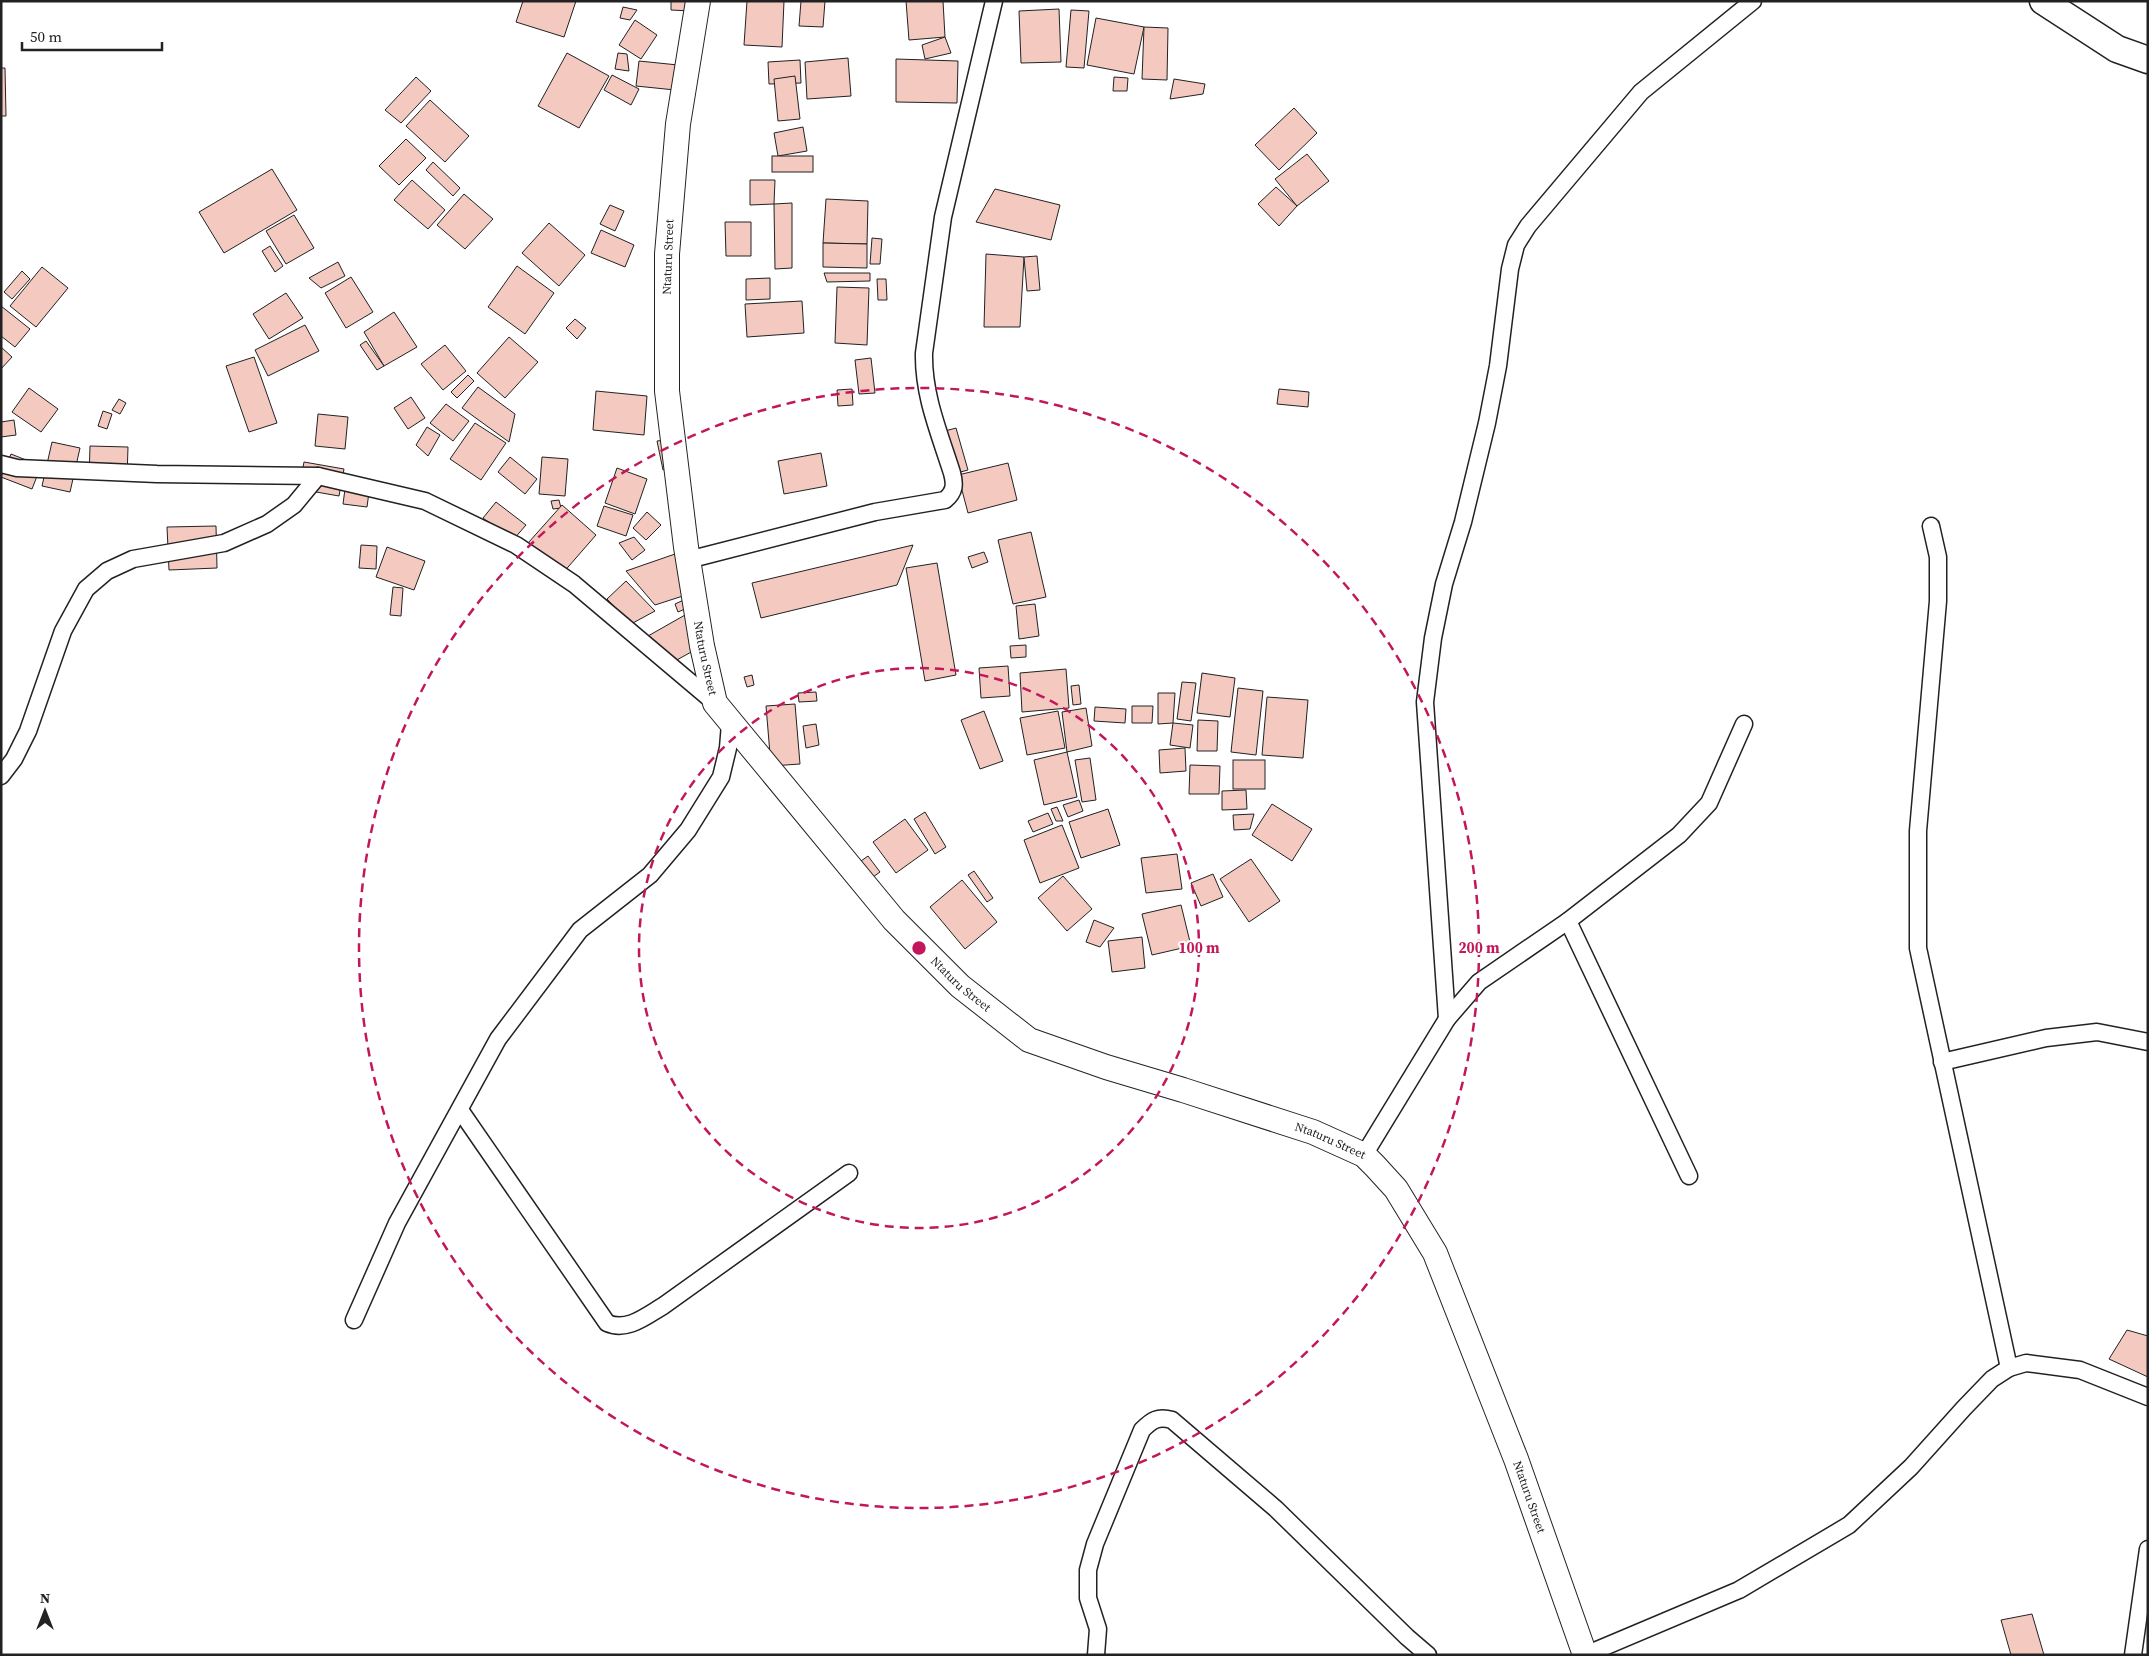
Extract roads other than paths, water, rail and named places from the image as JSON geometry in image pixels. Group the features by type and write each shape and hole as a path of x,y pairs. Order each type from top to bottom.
{"main road":[{"path":"2043,1 2117,49 2148,60"}],"street":[{"name":"Ntaturu Street","path":"698,1 678,124 667,254 667,391 688,560 702,646 715,703 730,724 894,920 960,986 1029,1040 1106,1067 1313,1132 1364,1155 1396,1189 1435,1253 1516,1459 1585,1655"},
{"path":"688,560 875,512 945,500 952,492 954,481 952,473 926,393 924,352 943,217 994,1"},
{"path":"1447,1019 1425,702 1433,638 1444,584 1487,424 1498,366 1510,269 1516,245 1528,226 1641,92 1753,1"},
{"path":"1,464 17,468 157,474 318,476 425,500 516,545 574,584 715,703"},
{"path":"1,776 14,759 28,730 63,632 86,589 107,571 133,559 224,543 267,524 294,504 318,476"},
{"path":"1932,526 1938,556 1938,601 1918,830 1918,948 2009,1368"},
{"path":"354,1320 397,1223 498,1040 580,930 650,875 688,830 721,777 728,748 730,724"},
{"path":"1364,1155 1447,1019 1479,982 1568,921 1680,836 1709,803 1744,724"},
{"path":"1568,921 1689,1176"},
{"path":"1942,1062 2046,1038 2097,1032 2148,1042"},
{"path":"460,1110 607,1323 613,1326 632,1324 663,1306 849,1173"},
{"path":"1585,1655 1739,1590 1849,1525 1911,1467 1992,1379 2009,1368 2026,1363 2080,1370 2148,1397"},
{"path":"1096,1655 1098,1629 1088,1598 1088,1570 1095,1544 1142,1430 1153,1420 1162,1417 1172,1420 1276,1509 1407,1637 1428,1655"},
{"path":"2133,1655 2148,1548"}]}
